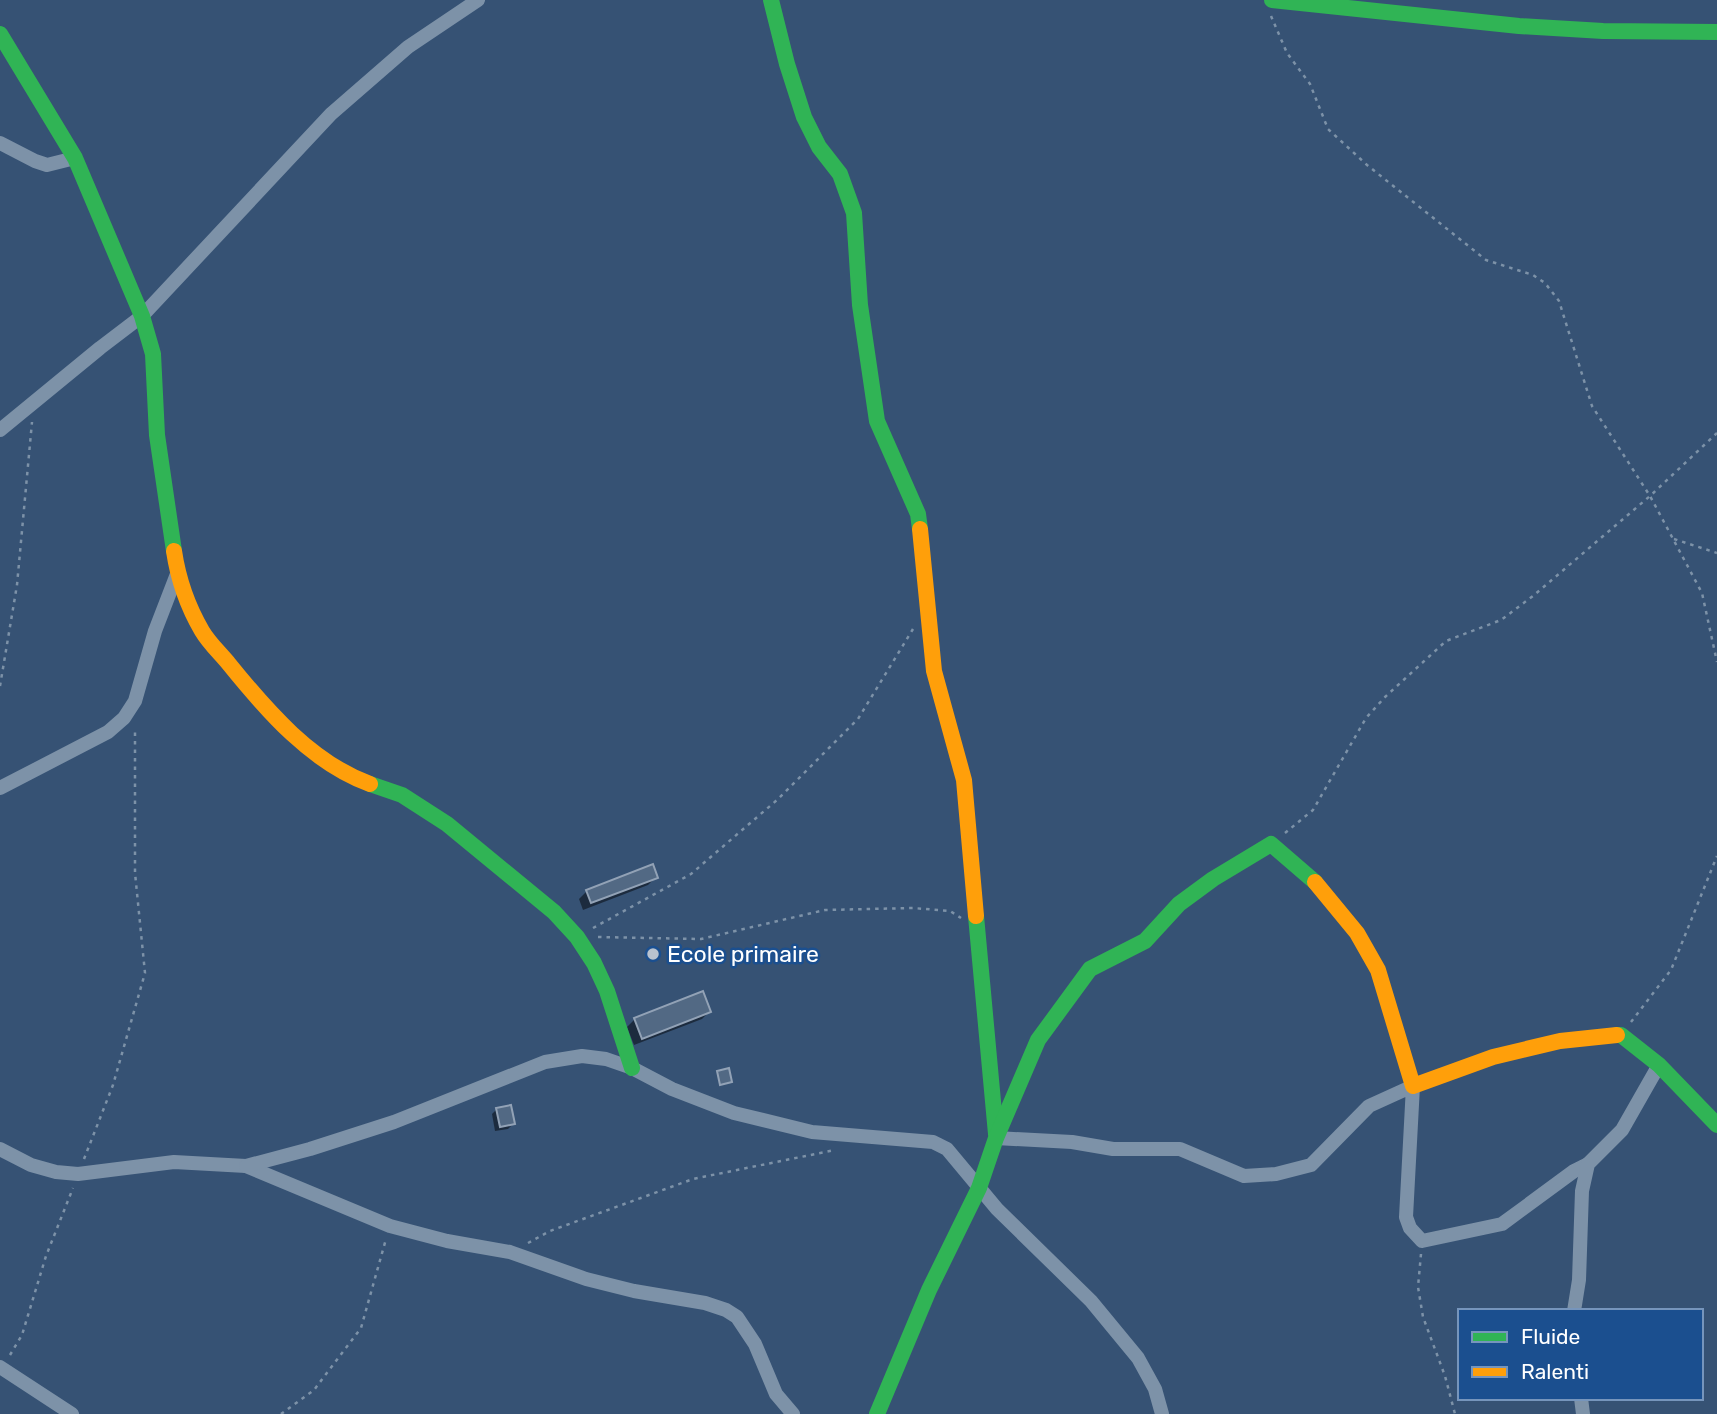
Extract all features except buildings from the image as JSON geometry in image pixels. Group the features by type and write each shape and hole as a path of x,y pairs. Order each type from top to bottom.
{"street":[{"path":"0,430 142,316 331,114 408,47 478,0"},
{"path":"771,0 804,117 819,147 840,174 854,213 860,305 877,421 918,514 934,671 964,780 996,1138"},
{"path":"1270,5 1519,26 1603,31 1717,32"},
{"path":"0,34 75,158 142,316 153,354 157,435 177,575 202,631 253,694 284,726 332,766 365,782 402,795 447,824 554,912 577,937 594,963 607,991 632,1068"},
{"path":"0,144 47,165 75,158"},
{"path":"0,788 108,732 124,718 135,701 155,631 177,575"},
{"path":"877,1414 929,1290 979,1188 996,1138 1038,1040 1090,969 1145,941 1179,904 1213,879 1272,844 1319,885 1362,942 1378,970 1413,1086 1406,1217 1410,1228 1422,1241 1502,1224 1574,1171 1588,1164 1622,1130 1660,1065"},
{"path":"996,1138 1072,1143 1113,1149 1180,1149 1244,1176 1276,1174 1311,1165 1369,1106 1413,1086 1493,1057 1559,1041 1621,1035 1660,1065 1717,1125"},
{"path":"246,1166 394,1122 545,1062 582,1056 606,1059 632,1068 672,1089 734,1113 812,1132 933,1142 947,1149 997,1209 1091,1301 1138,1358 1155,1389 1162,1414"},
{"path":"0,1149 31,1166 78,1174 174,1161 246,1166 390,1226 447,1241 510,1252 586,1279 634,1291 705,1303 726,1310 737,1318 755,1344 776,1394 793,1414"},
{"path":"1574,1309 1579,1280 1582,1191 1588,1164"},
{"path":"1,1368 72,1414"}],"path":[{"path":"1270,5 1287,53 1310,85 1328,128 1376,173 1486,260 1533,275 1545,283 1559,301 1592,406 1650,496 1702,593 1717,662"},
{"path":"0,686 17,585 29,439 36,402"},
{"path":"1272,844 1313,810 1366,718 1385,697 1446,641 1501,620 1512,612 1650,496 1717,433"},
{"path":"1674,539 1717,553"},
{"path":"577,937 691,874 777,800 858,719 914,628"},
{"path":"1,1368 22,1335 46,1256 113,1085 145,973 135,873 135,727"},
{"path":"1621,1035 1671,970 1717,856"},
{"path":"577,937 701,939 825,911 913,908 950,911 976,927"},
{"path":"510,1252 550,1231 693,1179 835,1150"},
{"path":"281,1414 314,1390 361,1328 390,1226"},
{"path":"1422,1241 1418,1287 1423,1317 1445,1376 1455,1414"}],"traffic: fast":[{"path":"771,0 804,117 819,147 840,174 854,213 860,305 877,421 918,514 920,529"},
{"path":"1272,0 1519,26 1603,31 1717,32"},
{"path":"0,34 75,158 142,316 153,354 157,435 174,551"},
{"path":"370,784 402,795 447,824 554,912 577,937 594,963 607,991 632,1068"},
{"path":"877,1414 929,1290 979,1188 996,1138 1038,1040 1090,969 1145,941 1179,904 1213,879 1271,844 1315,882"},
{"path":"976,916 996,1134"},
{"path":"1617,1035 1621,1035 1659,1065 1717,1125"}],"traffic: slow":[{"path":"920,529 934,671 964,780 976,916"},
{"path":"174,551 188,602 211,644 292,734 329,763 370,784"},
{"path":"1315,882 1357,933 1378,970 1413,1086 1493,1057 1560,1041 1617,1035"}],"place":[{"name":"Ecole primaire","path":"653,954"}]}
